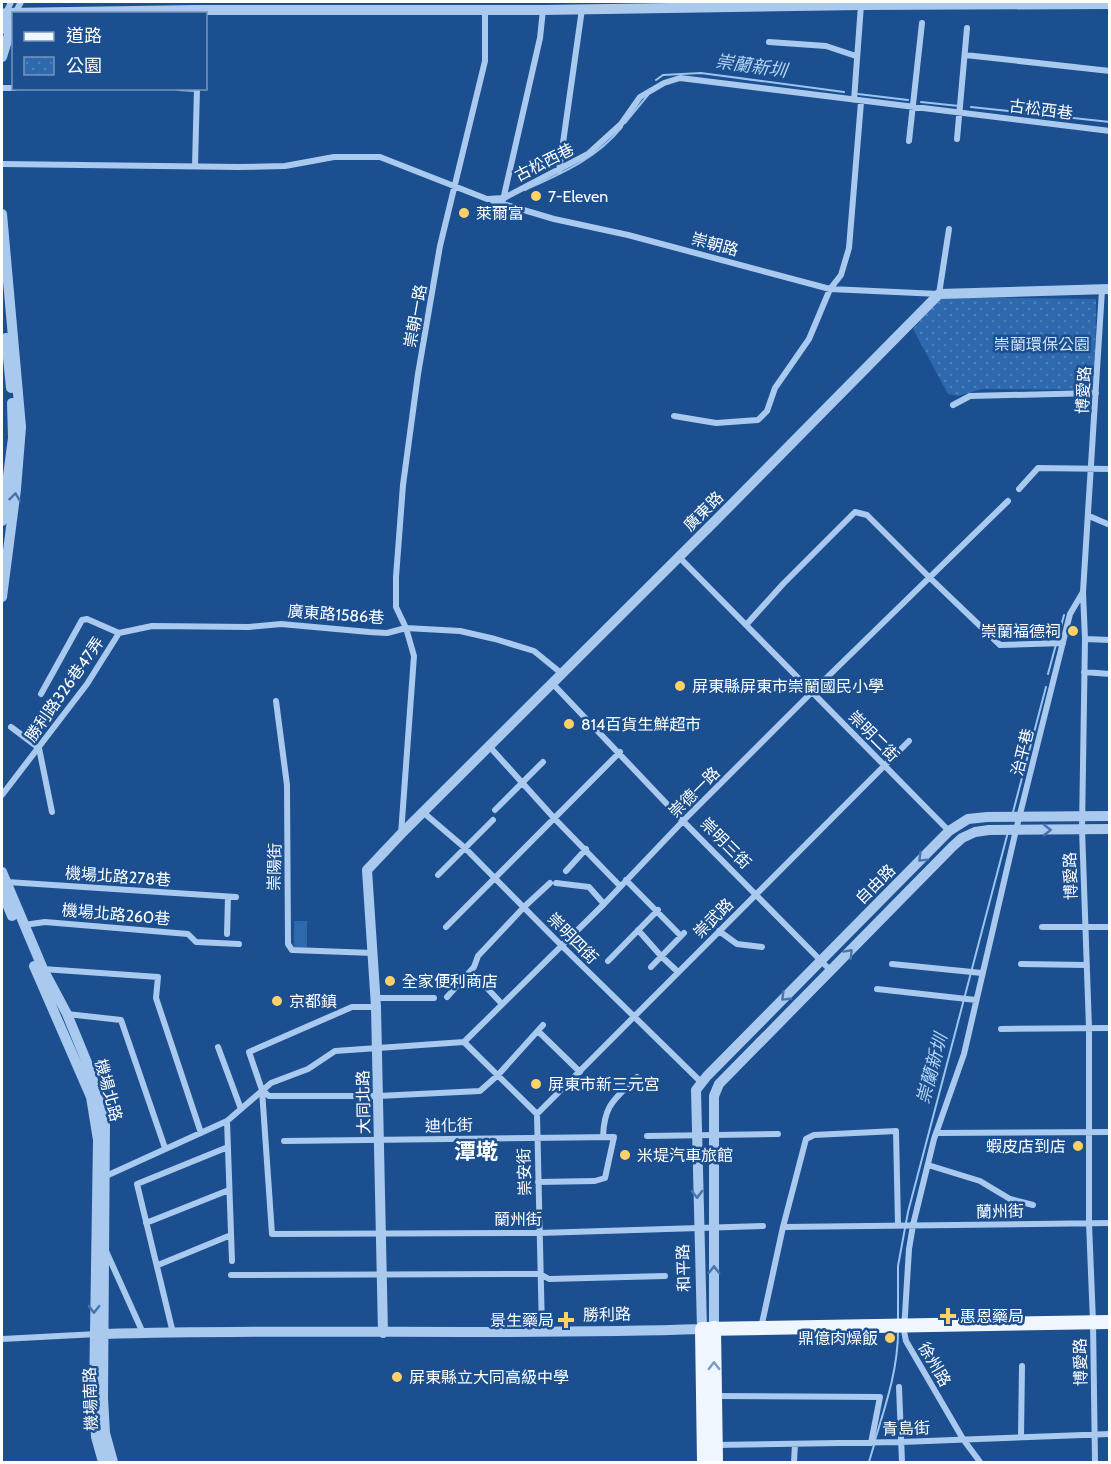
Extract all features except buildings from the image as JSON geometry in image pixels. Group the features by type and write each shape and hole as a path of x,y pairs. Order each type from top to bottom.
{"main road":[{"name":"勝利路","path":"708,1329 1110,1322"},
{"name":"和平路","path":"704,1462 709,1445 714,1396 708,1329"},
{"name":"和平路","path":"708,1329 709,1445 716,1462"}],"street":[{"path":"2,57 12,14 11,2"},
{"path":"196,12 543,10 861,4 1110,4"},
{"path":"854,100 861,4"},
{"path":"559,171 582,9"},
{"name":"崇朝一路","path":"406,628 396,607 403,485 418,374 440,246 485,61 485,10"},
{"path":"503,201 540,38 543,10"},
{"path":"2,29 12,14"},
{"path":"909,141 922,23"},
{"path":"957,139 967,28"},
{"path":"769,42 826,46 856,56"},
{"path":"965,55 1110,71"},
{"name":"古松西巷","path":"2,164 285,166 334,157 380,157 455,187 486,198 503,201 588,154 621,124 639,97 664,82 680,78 1110,131"},
{"path":"195,166 197,90"},
{"path":"674,416 716,423 758,420 767,411 775,388 809,339 830,289 841,275 849,248 861,102"},
{"name":"崇朝路","path":"503,201 554,219 628,235 830,289 939,294"},
{"path":"2,214 21,427 16,489 2,597"},
{"path":"949,229 939,294 1106,290"},
{"name":"博愛路","path":"1095,1462 1089,1223 1089,1028 1082,829 1085,639 1083,592 1096,393 1106,290"},
{"name":"廣東路","path":"368,870 401,834 939,294"},
{"path":"2,296 13,410 13,438 2,521"},
{"path":"953,405 970,396 1096,393"},
{"path":"1019,489 1038,468 1110,469"},
{"name":"崇德一路","path":"464,1042 604,904 812,692 1008,501"},
{"path":"746,626 783,584 855,512 867,515 1000,645 1061,643"},
{"path":"1089,516 1110,525"},
{"name":"崇明二街","path":"679,557 949,831"},
{"name":"治平巷","path":"906,1225 964,1054 976,1000 975,973 994,922 1014,816 1061,643 1070,614 1083,592"},
{"path":"41,694 82,620 87,619 119,633"},
{"name":"廣東路1586巷","path":"199,627 249,627 280,624 387,633 406,628 414,656 401,834"},
{"name":"勝利路326巷47弄","path":"2,795 87,684 119,633 152,626 199,627"},
{"path":"406,628 460,631 495,639 534,651 561,673"},
{"path":"1085,639 1110,640"},
{"path":"1084,672 1110,674"},
{"name":"崇明三街","path":"552,682 684,821 832,971"},
{"name":"崇陽街","path":"276,701 287,785 288,944 292,950 374,953"},
{"path":"11,727 39,748 52,812"},
{"name":"崇武路","path":"537,1114 909,741"},
{"path":"489,746 620,886"},
{"path":"446,927 620,752"},
{"path":"495,810 543,762"},
{"name":"崇明四街","path":"424,813 465,848 635,1017 704,1079"},
{"name":"自由路","path":"704,1079 949,831 968,819 1014,816 1110,816"},
{"path":"438,875 493,820"},
{"name":"自由路","path":"719,1084 832,971 901,897 962,838 975,832 1110,829"},
{"path":"566,871 585,849"},
{"name":"大同北路","path":"368,870 374,953 383,1333"},
{"path":"626,880 682,934 651,967"},
{"name":"機場北路278巷","path":"3,882 236,897"},
{"name":"機場北路","path":"3,882 43,969 67,1014 90,1070 102,1110 105,1122 106,1176 100,1248"},
{"name":"機場北路","path":"3,882 91,1096 98,1140 99,1334"},
{"path":"447,997 471,971 478,956 524,907 553,883 589,886 604,904"},
{"path":"227,934 228,897"},
{"path":"608,961 658,910"},
{"name":"機場北路260巷","path":"24,925 45,922 188,934 196,942 239,945"},
{"path":"1042,927 1110,927"},
{"path":"638,930 678,972"},
{"path":"719,931 737,944 762,947"},
{"path":"892,964 975,973"},
{"path":"1021,964 1086,964"},
{"path":"43,969 158,977 156,998 201,1133"},
{"path":"471,971 502,1004"},
{"path":"878,989 976,1000"},
{"path":"434,998 375,1002 352,1007 249,1052 262,1090 269,1096 378,1096 480,1091 498,1075 541,1028 580,1072"},
{"path":"67,1014 121,1020 165,1148"},
{"path":"1001,1029 1110,1028"},
{"path":"106,1176 227,1120 271,1083 308,1069 335,1051 464,1042 537,1114"},
{"path":"218,1047 241,1108"},
{"path":"603,1137 603,1119 609,1106 637,1077"},
{"name":"和平路","path":"704,1079 696,1090 696,1136 698,1228 708,1329"},
{"name":"和平路","path":"708,1329 714,1227 714,1096 719,1084"},
{"name":"蘭州街","path":"262,1090 272,1234 539,1233 763,1226"},
{"name":"崇安街","path":"537,1114 542,1331"},
{"path":"227,1120 232,1261"},
{"name":"徐州路","path":"783,1227 806,1139 814,1135 896,1131 909,1249 901,1325 906,1341 963,1439 980,1462"},
{"path":"936,1133 1110,1132"},
{"path":"647,1136 778,1134"},
{"name":"迪化街","path":"284,1141 614,1137 605,1178 596,1181 538,1182"},
{"path":"173,1333 137,1184 228,1147"},
{"path":"928,1165 980,1181 1010,1199 1033,1205"},
{"path":"146,1223 230,1190"},
{"name":"蘭州街","path":"783,1227 1110,1223"},
{"path":"761,1328 783,1227"},
{"path":"158,1265 231,1234"},
{"path":"100,1248 143,1333"},
{"path":"231,1275 540,1274 549,1279 665,1276"},
{"name":"勝利路","path":"99,1334 708,1329"},
{"path":"2,1339 99,1334"},
{"name":"機場南路","path":"99,1334 96,1437 103,1462"},
{"name":"機場南路","path":"99,1334 105,1433 113,1462"},
{"path":"1021,1436 1022,1366"},
{"path":"899,1388 902,1462"},
{"path":"714,1396 880,1397 870,1443"},
{"name":"青島街","path":"709,1445 878,1443 1110,1434"},
{"path":"794,1462 795,1444"}],"green space":[{"name":"崇蘭環保公園","path":"941,297 1096,299 1095,390 982,389 958,396 948,394 913,329"},
{"path":"294,921 307,921 307,947 294,947"}],"waterway":[{"name":"崇蘭新圳","path":"656,80 663,75 701,73 844,92"},
{"name":"崇蘭新圳","path":"858,94 908,100"},
{"name":"崇蘭新圳","path":"625,123 648,95"},
{"name":"崇蘭新圳","path":"921,102 959,106"},
{"name":"崇蘭新圳","path":"971,107 1110,122"},
{"name":"崇蘭新圳","path":"525,190 590,157 622,127"},
{"name":"崇蘭新圳","path":"1048,674 1064,615"},
{"name":"崇蘭新圳","path":"1013,812 1046,687"},
{"name":"崇蘭新圳","path":"898,1320 898,1266 908,1212 1008,832"},
{"name":"崇蘭新圳","path":"875,1440 894,1373 898,1331"},
{"name":"崇蘭新圳","path":"869,1462 874,1445"}],"place":[{"name":"7-Eleven","path":"536,196"},
{"name":"萊爾富","path":"464,213"},
{"name":"崇蘭福德祠","path":"1073,631"},
{"name":"屏東縣屏東市崇蘭國民小學","path":"680,686"},
{"name":"814百貨生鮮超市","path":"569,724"},
{"name":"全家便利商店","path":"390,981"},
{"name":"京都鎮","path":"277,1001"},
{"name":"屏東市新三元宮","path":"536,1084"},
{"name":"蝦皮店到店","path":"1078,1146"},
{"name":"米堤汽車旅館","path":"625,1155"},
{"name":"惠恩藥局","path":"948,1316"},
{"name":"景生藥局","path":"566,1320"},
{"name":"鼎億肉燥飯","path":"890,1338"},
{"name":"屏東縣立大同高級中學","path":"397,1377"}],"district":[{"name":"潭墘","path":"476,1151"}]}
